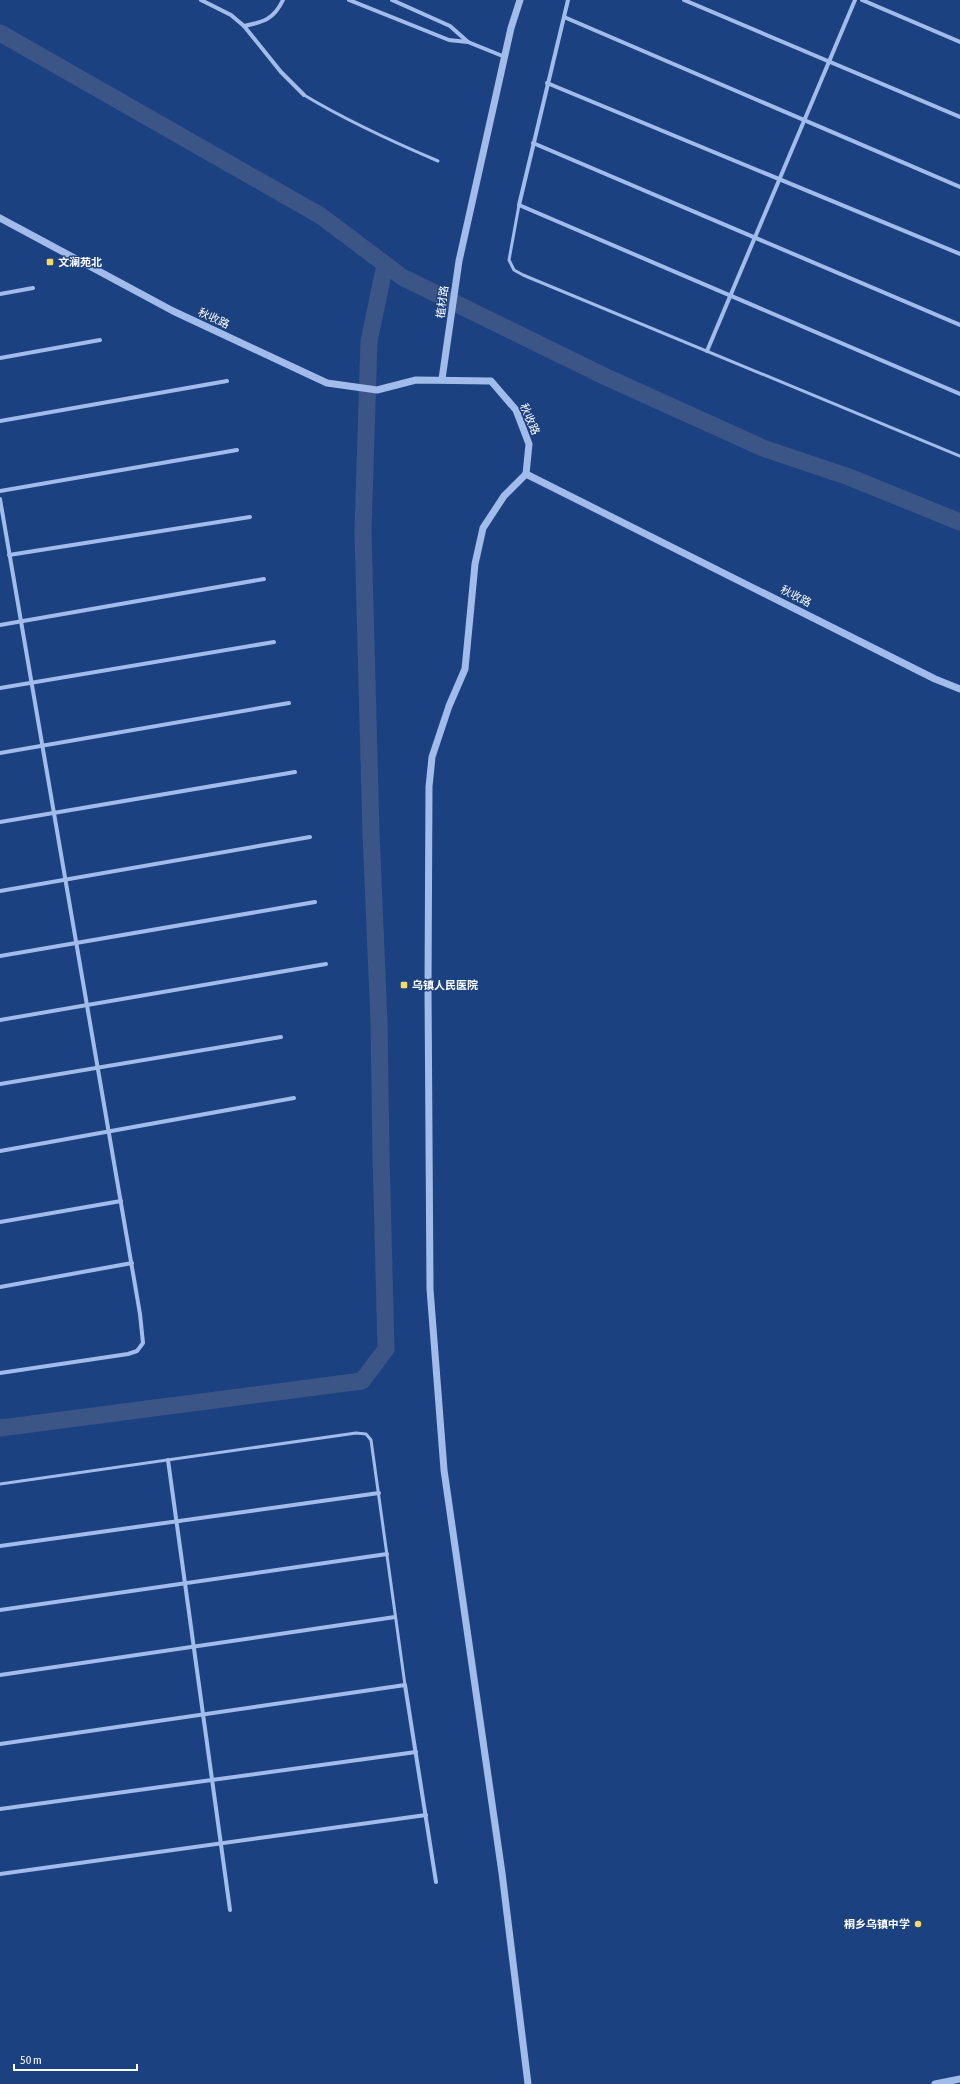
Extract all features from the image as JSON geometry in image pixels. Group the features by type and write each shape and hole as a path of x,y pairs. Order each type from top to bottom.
{"street":[{"path":"201,0 231,15 244,26 280,72 304,95"},
{"path":"244,26 263,22 278,12 283,0"},
{"path":"349,0 449,40 468,42 505,57"},
{"path":"392,0 450,26 468,42"},
{"name":"植材路","path":"442,379 459,262 505,57 520,0"},
{"path":"568,0 519,204 960,394"},
{"path":"684,0 960,117"},
{"path":"707,352 855,0"},
{"path":"862,0 960,42"},
{"path":"564,17 960,187"},
{"path":"548,83 960,254"},
{"path":"533,143 960,325"},
{"name":"秋收路","path":"0,218 173,311 327,383 377,390 416,380 442,379 491,381 516,410 529,444 526,474 935,679 960,689"},
{"path":"0,294 33,288"},
{"path":"0,358 100,340"},
{"path":"0,421 227,380"},
{"path":"0,491 237,450"},
{"path":"526,474 504,496 483,528 475,564 465,669 449,706 432,757 429,788 428,996 430,1289 444,1470 502,1873 528,2084"},
{"path":"0,499 132,1263 143,1343 137,1351 128,1354 0,1373"},
{"path":"10,555 250,517"},
{"path":"0,625 264,579"},
{"path":"0,688 274,642"},
{"path":"0,753 289,703"},
{"path":"0,822 295,772"},
{"path":"0,891 310,837"},
{"path":"0,956 315,902"},
{"path":"0,1020 326,964"},
{"path":"0,1084 281,1037"},
{"path":"0,1151 294,1098"},
{"path":"0,1222 121,1201"},
{"path":"0,1287 132,1263"},
{"path":"168,1460 230,1910"},
{"path":"0,1546 379,1493"},
{"path":"0,1610 386,1554"},
{"path":"0,1675 395,1617"},
{"path":"0,1744 405,1685 436,1882"},
{"path":"0,1810 416,1752"},
{"path":"0,1874 426,1815"},
{"path":"935,2084 960,2079"}],"lane":[{"path":"304,95 339,116 438,161"},
{"path":"519,204 509,260 514,270 707,352 960,456"},
{"path":"0,1484 356,1433 366,1434 371,1440 405,1685"}],"waterway":[{"path":"0,33 321,216 402,277 606,377 763,448 849,477 960,522"},
{"path":"0,1428 362,1381 386,1349 379,1022 371,833 363,531 369,341 385,265"}],"place":[{"name":"文澜苑北","path":"50,262"},
{"name":"乌镇人民医院","path":"404,985"},
{"name":"桐乡乌镇中学","path":"918,1924"}]}
